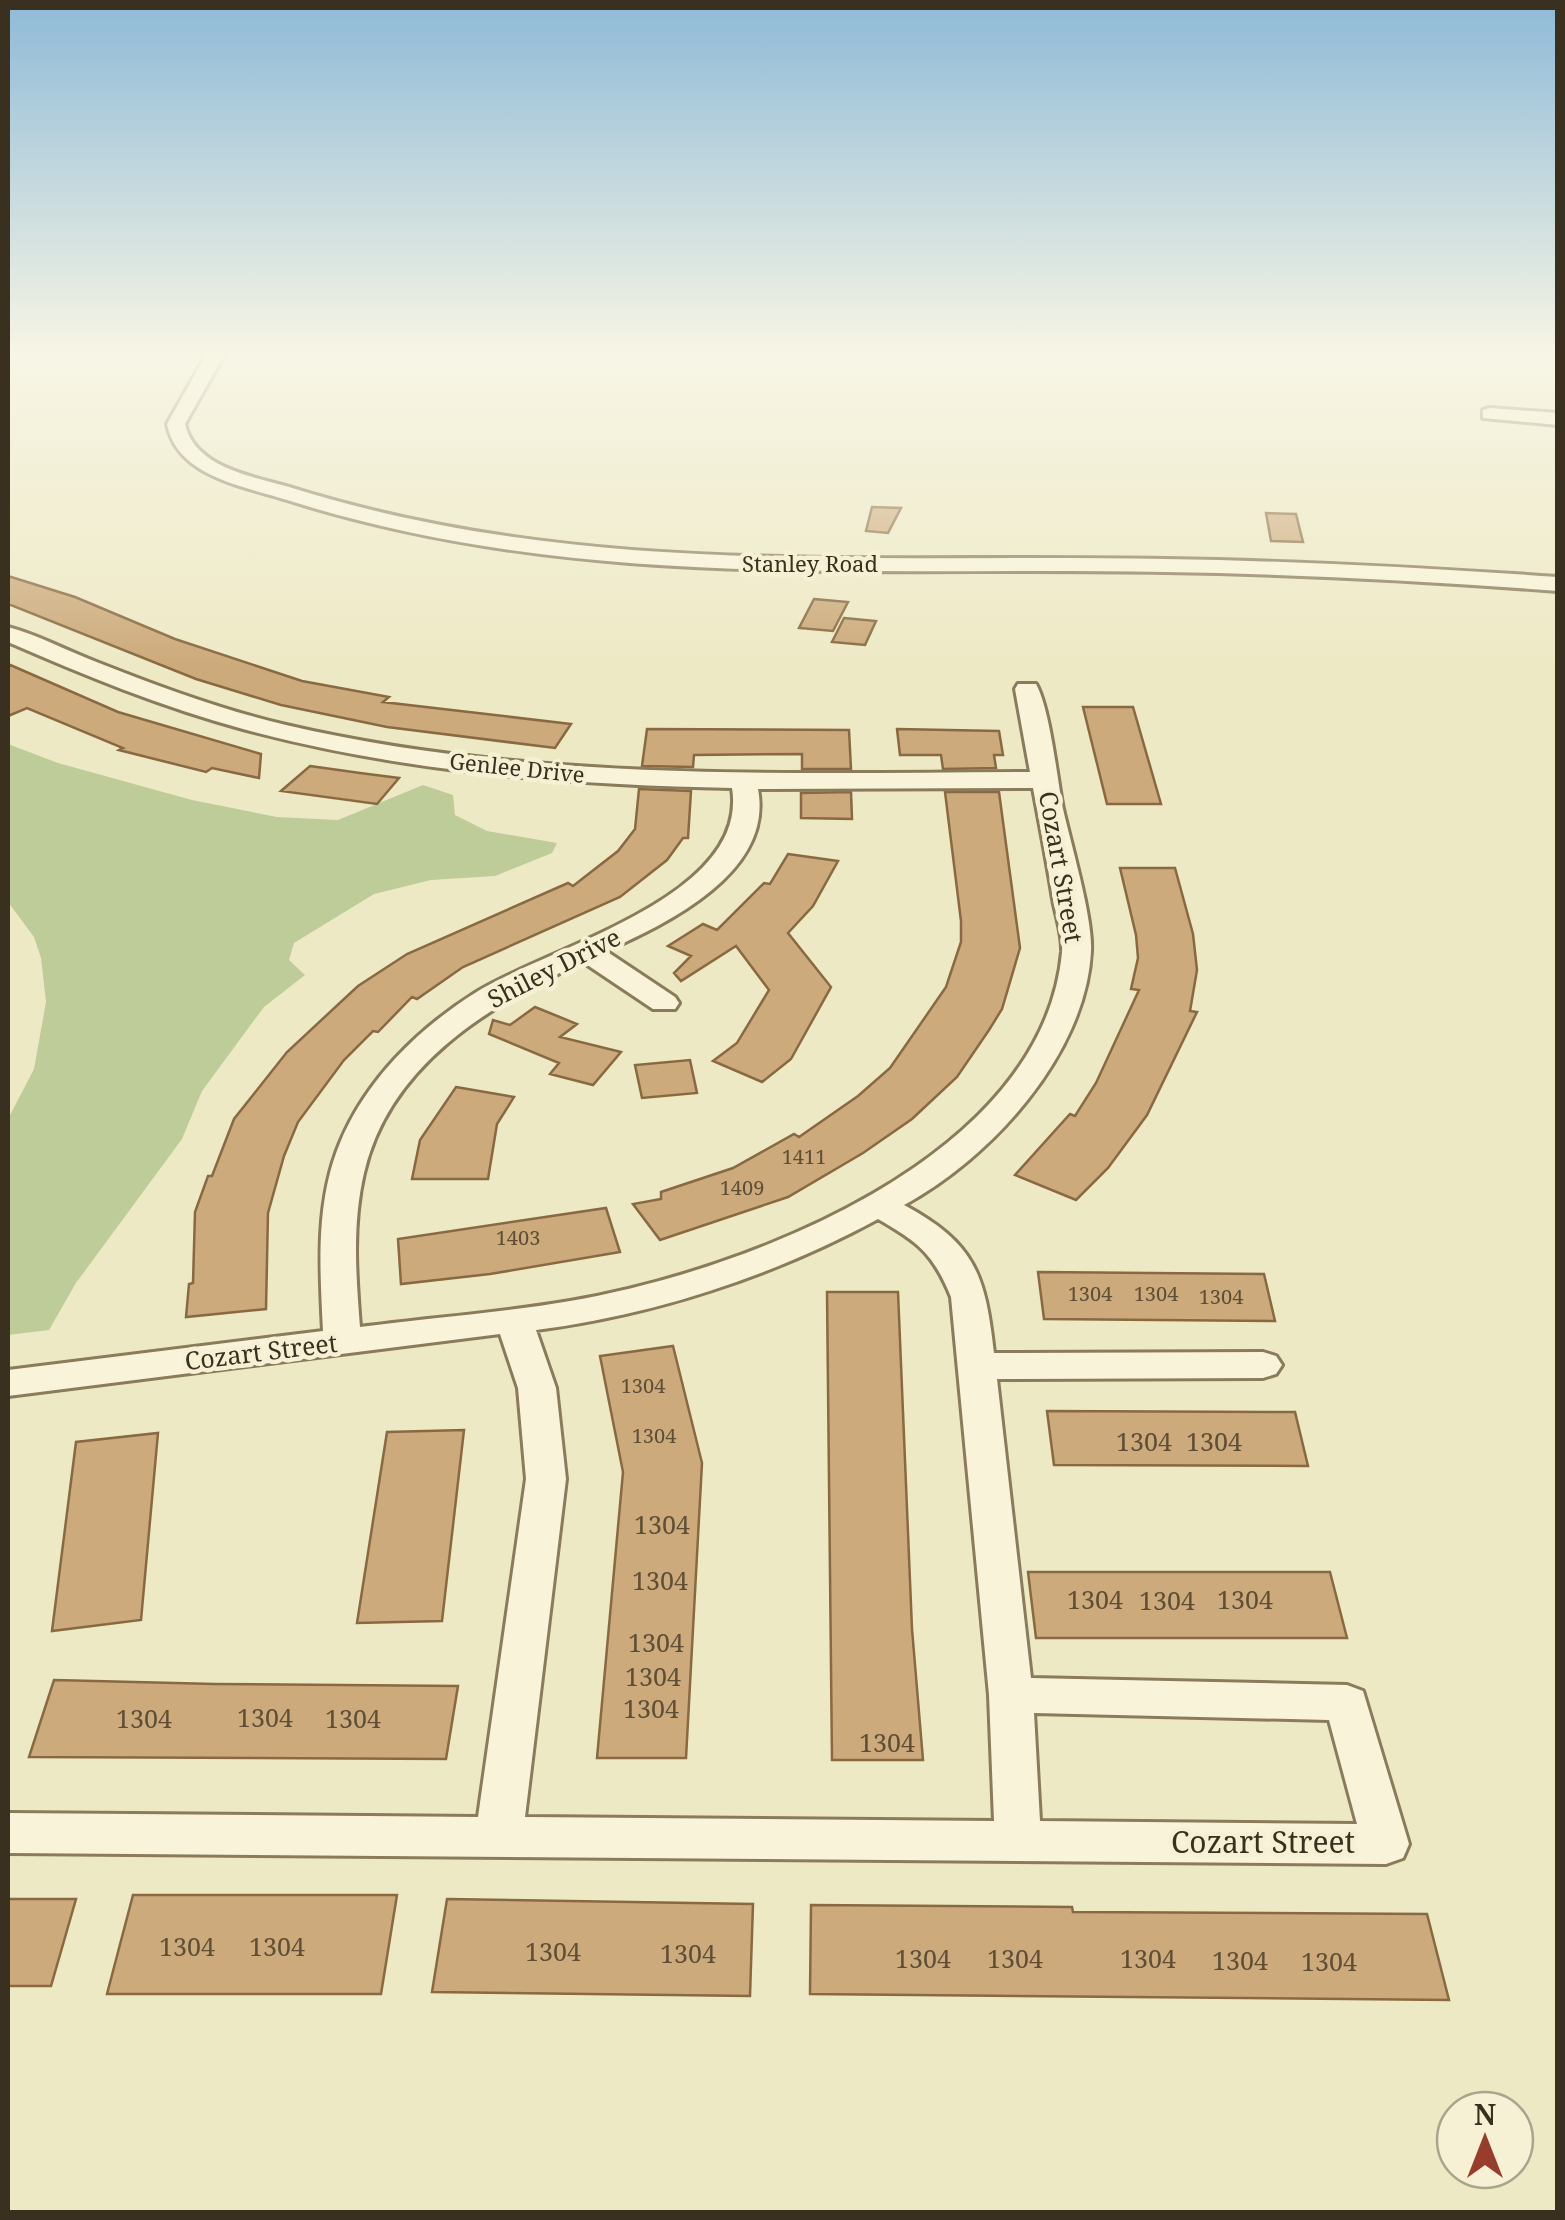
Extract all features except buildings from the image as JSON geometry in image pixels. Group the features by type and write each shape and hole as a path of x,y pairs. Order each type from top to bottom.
{"street":[{"name":"Stanley Road","path":"200,459 230,475 296,497 480,538 592,555 689,562 1099,564 1356,572 1558,584"},
{"name":"Genlee Drive","path":"8,634 127,685 288,733 465,764 583,775 1046,780"},
{"name":"Cozart Street","path":"8,1383 571,1313 684,1286 800,1247 913,1186 987,1127 1034,1069 1068,998 1076,948 1027,689"},
{"name":"Shiley Drive","path":"342,1341 339,1198 368,1118 409,1065 454,1023 504,989 688,897 734,850 748,811 744,779"},
{"path":"586,951 664,1003"},
{"path":"878,1206 934,1237 954,1258 968,1297 1011,1695 1018,1841"},
{"path":"499,1836 546,1479 536,1388 514,1320"},
{"path":"976,1366 1263,1365"},
{"name":"Cozart Street","path":"8,1832 1386,1844 1347,1703 1011,1695"}],"green space":[{"path":"8,744 58,763 192,800 277,817 338,820 423,785 453,795 455,815 487,831 557,843 552,853 495,876 431,880 374,894 294,943 289,960 305,975 264,1007 202,1091 182,1139 76,1283 49,1330 8,1335 8,1119 34,1069 46,1002 41,958 34,937 8,902"}]}
